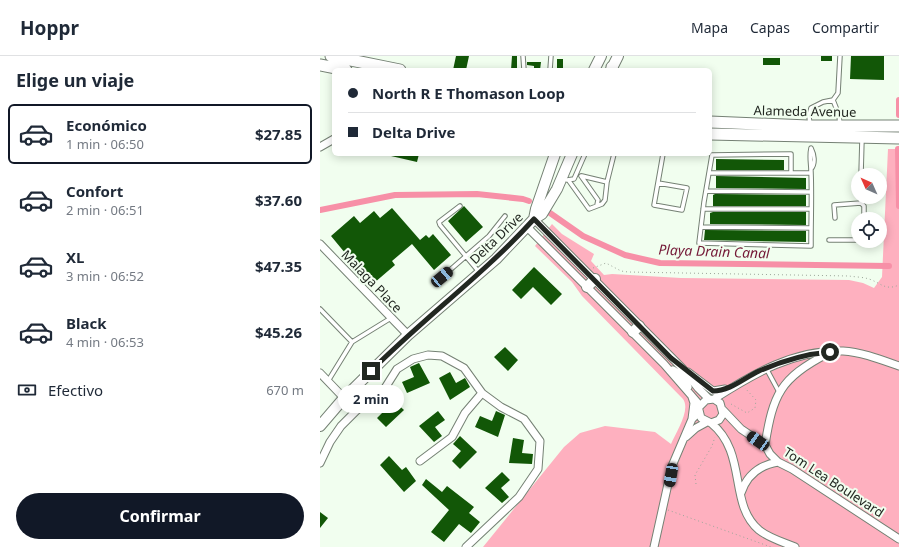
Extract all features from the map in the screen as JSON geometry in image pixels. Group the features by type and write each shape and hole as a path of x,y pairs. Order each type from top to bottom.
{"main road":[{"path":"331,56 390,68"},
{"path":"595,68 601,56"},
{"path":"612,68 618,56"},
{"path":"320,65 336,68"},
{"name":"Alameda Avenue","path":"712,122 811,137 840,126 899,126"},
{"name":"Alameda Avenue","path":"712,134 899,138"},
{"name":"Delta Drive","path":"534,219 554,156"},
{"name":"Delta Drive","path":"320,426 344,398 408,335 496,259 534,219 542,214 564,180 571,157"},
{"path":"548,175 564,180"},
{"path":"587,287 591,276"}],"street":[{"path":"320,147 332,140"},
{"path":"534,219 591,276 690,393 702,418 721,432 735,462 747,516 756,528 769,536 795,547"},
{"path":"527,227 587,287 683,369 695,376 713,391 724,390 733,386"},
{"name":"Malaga Place","path":"320,244 408,335"},
{"path":"765,445 771,412 778,392 800,370 830,352"},
{"path":"692,419 703,401 711,399 766,368 809,354 856,352 899,366"},
{"path":"320,463 330,442 341,426 356,411 385,388 397,369 413,358 428,355 442,356 464,368 482,393 501,407 524,419 540,441 538,469 519,497 466,547"},
{"path":"683,369 698,388 711,399 720,403 723,410 719,420 709,422 696,428 685,438"},
{"path":"320,373 344,398"},
{"path":"420,461 452,437 465,413 482,393"},
{"path":"654,547 672,466 692,419 694,403 690,393"},
{"name":"Tom Lea Boulevard","path":"723,410 741,429 765,445 770,454 778,462 797,472 899,540"},
{"path":"741,494 748,478 754,472 769,463 778,462"}],"lane":[{"path":"523,56 524,68"},
{"path":"550,68 551,56"},
{"path":"712,156 699,243 811,246 811,171 814,166 814,153 809,116 812,108 823,102 832,100 838,93 840,56"},
{"path":"832,100 839,115 840,126"},
{"path":"861,168 862,138"},
{"path":"712,155 791,154 791,173"},
{"path":"564,180 574,179 579,175 584,156"},
{"path":"564,180 589,209 602,204 606,200 607,182 614,156"},
{"path":"658,184 687,188 682,210 654,205 663,156"},
{"path":"571,157 581,163"},
{"path":"709,174 791,173 811,171"},
{"path":"579,175 607,182"},
{"path":"579,175 598,200 597,205"},
{"path":"706,191 811,192"},
{"path":"835,218 834,205 851,204"},
{"path":"460,206 439,222 479,273"},
{"path":"703,209 811,209"},
{"path":"442,277 489,236 505,216"},
{"path":"701,227 812,228"},
{"path":"829,240 851,240"},
{"path":"320,309 352,342"},
{"path":"328,381 352,342 391,318"},
{"path":"766,368 778,392"}],"path":[{"path":"591,276 598,265 606,263 621,271 628,272 849,276 869,279 884,288 898,286"},
{"path":"731,404 746,413 755,408 756,400 744,386"},
{"path":"696,484 695,474 712,446 714,438 718,434"},
{"path":"663,509 771,547"}],"shaded area":[{"path":"888,149 899,149 899,547 483,547 564,447 580,433 605,426 655,432 671,444 684,415 685,404 683,399 582,296 572,282 535,246 552,224 562,234 594,254 591,261 604,275 612,274 681,278 849,280 863,283 874,288 882,277 883,248 887,248 887,212 885,212 885,204 887,204"}],"building":[{"path":"456,56 469,56 466,68 453,68"},
{"path":"512,56 517,56 517,68 511,68"},
{"path":"821,56 832,56 832,61 821,61"},
{"path":"851,56 884,56 884,80 850,79"},
{"path":"763,58 780,58 780,65 763,65"},
{"path":"557,59 563,59 563,68 557,68"},
{"path":"527,62 541,62 540,68 534,68 534,66 527,65"},
{"path":"391,156 418,156 417,162"},
{"path":"716,159 784,160 784,170 716,170"},
{"path":"716,176 806,178 806,189 716,188"},
{"path":"713,195 806,195 806,206 713,206"},
{"path":"464,206 483,227 466,242 448,221"},
{"path":"392,208 420,240 426,235 429,238 433,234 451,255 434,270 412,244 392,261 395,265 374,283 357,263 355,265 331,236 354,216 360,223 374,211 380,218"},
{"path":"806,212 806,225 710,224 710,213"},
{"path":"705,230 806,231 806,242 704,240"},
{"path":"534,267 562,294 551,305 533,287 521,299 512,290"},
{"path":"505,347 518,360 508,371 494,357"},
{"path":"419,363 430,383 407,393 402,382 414,377 410,367"},
{"path":"450,372 456,383 465,378 470,387 450,400 439,378"},
{"path":"386,394 404,410 386,427 377,418 386,409 379,401"},
{"path":"438,411 445,420 435,427 442,436 434,442 419,426"},
{"path":"496,411 505,415 498,437 475,427 480,416 492,421"},
{"path":"460,436 477,452 460,469 452,461 461,451 453,444"},
{"path":"513,438 524,440 522,453 533,454 532,464 509,463"},
{"path":"389,456 402,470 406,467 416,481 404,492 380,465"},
{"path":"502,472 510,480 501,488 509,497 502,503 485,488"},
{"path":"426,479 442,492 447,486 474,507 469,513 480,522 471,533 459,524 444,542 431,532 449,510 422,485"},
{"path":"320,512 328,518 320,528"}],"waterway":[{"path":"899,100 899,115"},
{"path":"898,149 899,206"},
{"name":"Playa Drain Canal","path":"320,210 395,195 477,194 529,201"},
{"name":"Playa Drain Canal","path":"550,213 583,236 625,255 660,263 889,266"}],"route":[{"path":"371,371 408,335 496,259 534,219 595,279 671,358 683,369 695,376 713,391 724,390 758,372 780,363 809,354 830,352"}]}
